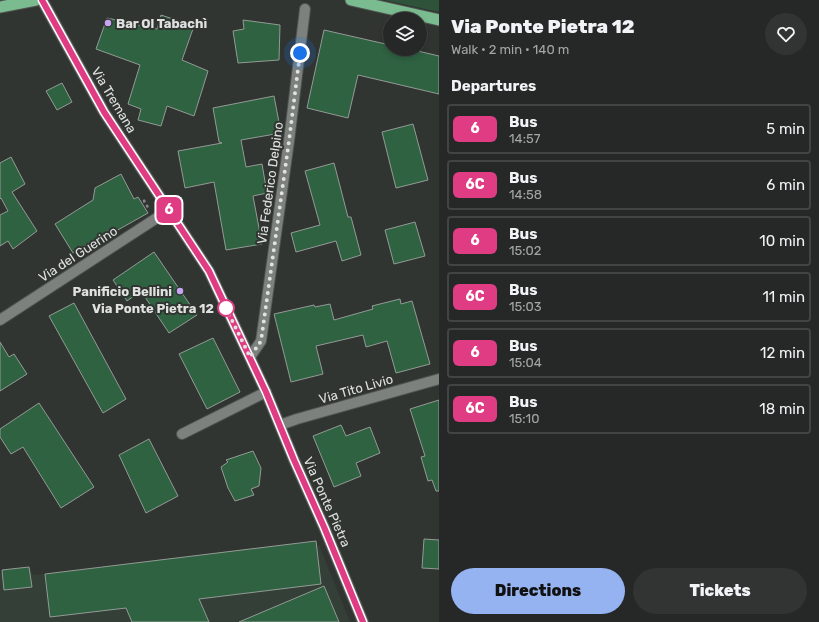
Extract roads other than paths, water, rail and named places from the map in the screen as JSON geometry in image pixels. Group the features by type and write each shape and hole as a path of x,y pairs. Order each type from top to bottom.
{"highway":[{"path":"0,8 36,0"},
{"path":"351,0 439,20"}],"street":[{"name":"Via Tremana","path":"42,0 104,112 169,210"},
{"name":"Via Federico Delpino","path":"250,357 261,341 289,141 305,9"},
{"name":"Via del Guerino","path":"1,317 169,210"},
{"name":"Via Ponte Pietra","path":"169,210 209,271 250,357 324,527 363,622"},
{"name":"Via Tito Livio","path":"280,426 297,419 439,379"},
{"path":"182,434 266,392"}],"place":[{"name":"Bar Ol Tabachì","path":"108,23"},
{"name":"Panificio Bellini","path":"180,291"},
{"name":"Via Ponte Pietra 12","path":"226,308"}]}
